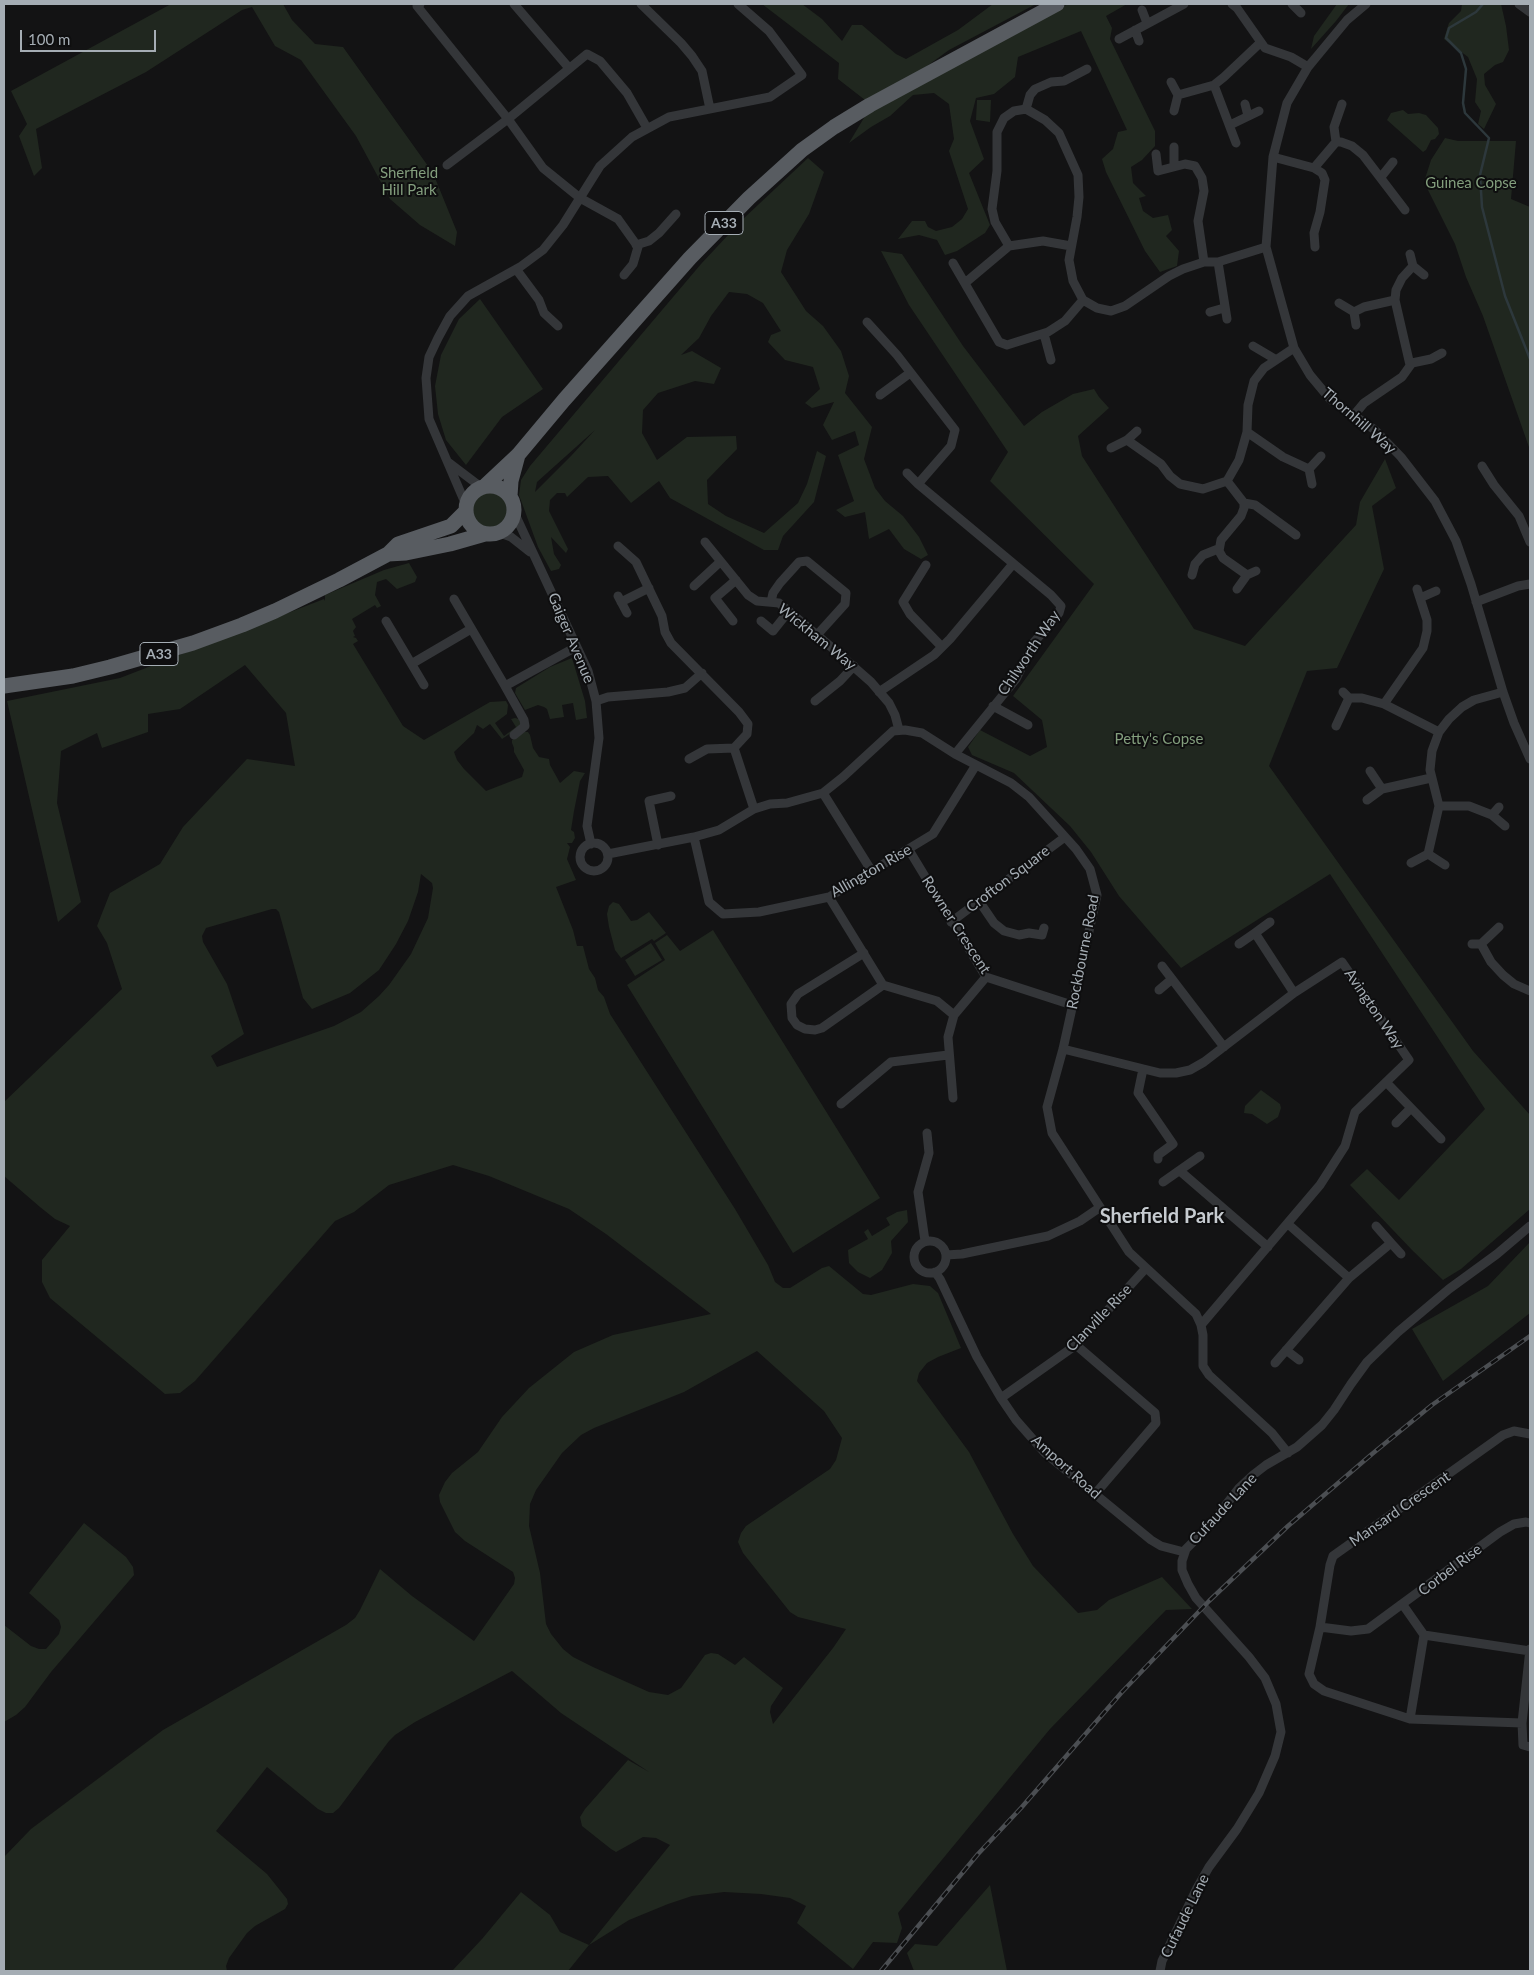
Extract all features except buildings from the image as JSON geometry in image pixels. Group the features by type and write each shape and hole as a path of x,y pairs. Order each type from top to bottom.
{"highway":[{"name":"A33","path":"483,486 518,455 564,400 690,258 749,198 802,150 840,123 870,105 1057,4"},
{"name":"A33","path":"512,503 511,481 518,455"},
{"path":"483,486 500,488 512,503 511,523 492,533 471,526 466,508 472,494 483,486"},
{"name":"A33","path":"4,686 73,676 110,668 193,643 276,611 388,554 398,544 451,526 466,508"},
{"name":"A33","path":"388,554 406,553 492,533"}],"street":[{"path":"420,4 417,6 508,119 544,168 580,198 618,219 638,246 633,264 624,274"},
{"path":"514,4 569,68"},
{"path":"641,4 681,42 702,71 710,108"},
{"path":"466,508 429,419 426,378 429,357 450,316 468,296 516,269 543,250 563,225 600,166 632,137 669,117 770,98 802,75 769,31 738,4"},
{"path":"1119,39 1184,4"},
{"path":"1292,4 1301,13"},
{"name":"Thornhill Way","path":"1366,4 1346,20 1308,67 1287,103 1273,157 1266,247 1294,348 1310,375 1330,399 1375,430 1401,457 1435,501 1456,541 1503,692 1530,759"},
{"path":"1519,4 1530,12"},
{"path":"1237,5 1260,43 1272,52 1282,53 1308,67"},
{"path":"1142,10 1147,23"},
{"path":"1135,30 1139,41"},
{"path":"1178,95 1214,85 1224,78 1260,43"},
{"path":"447,165 508,119 587,54 600,61 627,93 648,128"},
{"path":"1026,109 1030,95 1035,89 1051,82 1064,81 1087,69"},
{"path":"1171,82 1178,95 1174,111"},
{"path":"1214,85 1236,143"},
{"path":"1245,104 1248,116"},
{"path":"1314,168 1336,142 1334,128 1342,104"},
{"path":"1009,246 995,222 992,209 997,171 998,132 1004,118 1014,111 1026,109 1045,120 1058,133 1078,175 1079,197 1069,260 1073,281 1083,300 1097,308 1111,311 1124,306 1169,276 1183,269 1204,262 1218,262 1266,247"},
{"path":"1230,125 1259,111"},
{"path":"1336,142 1352,146 1363,155 1405,210"},
{"path":"1174,147 1174,166"},
{"path":"1156,154 1158,172 1185,164 1195,166 1202,178 1204,192 1198,221 1204,262"},
{"path":"1273,157 1314,168 1322,173 1325,180 1313,225 1315,247"},
{"path":"1381,177 1393,162"},
{"path":"636,245 649,241 676,214"},
{"path":"965,283 1009,246 1043,241 1071,246"},
{"path":"1410,254 1413,266 1424,275"},
{"path":"1218,262 1227,320"},
{"path":"953,263 999,342 1007,345 1044,334 1065,321 1083,300"},
{"path":"1410,365 1395,300 1399,284 1413,266"},
{"path":"516,269 539,300 544,313 558,326"},
{"path":"1354,312 1364,307 1395,300"},
{"path":"1339,303 1354,312"},
{"path":"1210,312 1224,308"},
{"path":"1354,312 1356,325"},
{"path":"867,322 910,372 955,430 951,446 918,484"},
{"path":"1044,334 1051,360"},
{"path":"1253,346 1275,359"},
{"path":"1127,440 1161,464 1170,476 1180,484 1203,490 1226,482 1239,460 1247,432 1248,405 1254,382 1264,368 1294,348"},
{"path":"1354,415 1364,403 1402,377 1410,365 1416,361 1433,362 1442,353"},
{"path":"880,395 910,372"},
{"path":"1111,448 1127,440 1137,431"},
{"path":"1247,432 1284,457 1309,469"},
{"path":"1309,469 1321,456"},
{"path":"448,462 483,486"},
{"path":"1482,466 1494,485 1519,516 1530,542"},
{"path":"1309,469 1312,484"},
{"name":"Chilworth Way","path":"907,473 1057,600 1060,609 1054,620 1034,642 1016,679 955,754"},
{"path":"1494,485 1503,479"},
{"path":"1226,482 1244,502 1255,506 1296,535"},
{"path":"1244,502 1244,512 1223,536 1218,549 1223,558 1247,575"},
{"name":"Gaiger Avenue","path":"512,503 588,671 596,701 599,738 587,826 590,844"},
{"name":"Gaiger Avenue","path":"492,533 511,537 533,553"},
{"name":"Wickham Way","path":"704,542 748,595 757,601 779,603 854,666 879,692 895,715 899,730"},
{"path":"618,546 636,562 662,616 667,637 748,724 746,734 734,748 707,749 689,759"},
{"path":"1192,574 1198,559 1218,549"},
{"path":"770,602 773,593 799,562 807,561 846,593 845,604 817,635"},
{"path":"694,586 720,562"},
{"path":"879,692 912,671 942,646 984,600 1013,564"},
{"path":"926,565 903,602 910,614 942,646"},
{"path":"1237,589 1247,575 1256,571"},
{"path":"733,621 716,598 736,580"},
{"path":"1476,602 1518,586 1530,584"},
{"path":"627,613 620,599 649,588"},
{"path":"1384,704 1422,648 1427,632 1427,620 1418,594 1436,591"},
{"path":"454,599 524,720 525,726 514,735"},
{"path":"761,620 773,631 789,611"},
{"path":"386,621 424,685"},
{"path":"412,663 471,629"},
{"path":"505,686 576,647"},
{"path":"815,701 840,681 854,666"},
{"path":"596,701 608,697 668,692 685,688 702,673"},
{"path":"1411,863 1428,854 1439,806 1430,770 1432,751 1439,732 1462,707 1474,700 1503,692"},
{"path":"1336,726 1346,695 1384,704 1439,732"},
{"path":"993,706 1028,725"},
{"path":"608,854 658,845 719,830 754,808 770,804 787,803 824,792 843,778 892,731 899,730"},
{"name":"Rockbourne Road","path":"899,730 922,734 955,754 1011,783 1047,816 1090,869 1097,895 1063,1048 1047,1107 1052,1133 1129,1252 1196,1314 1201,1325"},
{"path":"734,748 754,808"},
{"name":"Allington Rise","path":"694,837 709,902 722,914 759,912 829,897 933,834 976,765"},
{"path":"1370,771 1382,789"},
{"path":"1367,800 1382,789 1431,778"},
{"path":"824,792 871,870"},
{"path":"658,845 649,801 671,796"},
{"path":"1439,806 1463,805 1492,815 1505,826"},
{"path":"1492,815 1500,807"},
{"name":"Crofton Square","path":"951,922 1065,837"},
{"path":"590,844 599,844 604,847 608,854 607,863 601,870 592,871 586,869 582,863 581,853 590,844"},
{"name":"Rowner Crescent","path":"909,850 986,977 1072,1005"},
{"path":"1428,854 1445,865"},
{"path":"829,897 884,985 937,1001 954,1015"},
{"path":"979,901 994,923 1004,931 1019,935 1029,933 1042,936 1044,928"},
{"path":"1239,944 1270,922"},
{"path":"1472,944 1482,944 1499,927"},
{"path":"1255,933 1294,994"},
{"path":"1482,944 1491,962 1503,975 1514,984 1530,991"},
{"path":"864,953 798,994 791,1004 792,1018 797,1025 806,1029 815,1030 822,1028 884,985"},
{"name":"Avington Way","path":"1063,1048 1160,1073 1176,1073 1190,1070 1204,1062 1294,994 1342,962 1409,1060 1355,1112 1345,1146 1320,1185 1201,1325"},
{"path":"1162,966 1224,1047"},
{"path":"953,1098 948,1038 954,1015 986,977"},
{"path":"1159,990 1172,979"},
{"path":"841,1104 891,1062 948,1055"},
{"path":"1143,1069 1138,1094 1173,1144 1158,1155 1158,1159"},
{"path":"1386,1082 1441,1138"},
{"path":"1396,1123 1411,1108"},
{"path":"925,1241 918,1192 929,1153 927,1133"},
{"path":"1163,1182 1200,1156"},
{"path":"1180,1171 1268,1247"},
{"path":"946,1254 962,1254 1048,1236 1099,1208"},
{"path":"1288,1224 1349,1278"},
{"path":"1376,1226 1401,1254"},
{"name":"Cufaude Lane","path":"1160,1971 1162,1961 1197,1888 1209,1867 1238,1829 1259,1793 1275,1756 1281,1732 1276,1704 1265,1678 1249,1657 1196,1598 1188,1584 1182,1570 1184,1552 1210,1525 1233,1495 1253,1474 1288,1453 1322,1425 1367,1362 1398,1332 1449,1289 1497,1254 1530,1226"},
{"path":"932,1240 938,1242 946,1254 943,1266 935,1272 924,1272 918,1268 913,1260 915,1249 925,1241 932,1240"},
{"path":"1275,1363 1349,1278 1391,1243"},
{"name":"Clanville Rise","path":"1000,1398 1076,1344 1146,1268"},
{"name":"Amport Road","path":"935,1272 977,1357 1000,1398 1016,1420 1045,1453 1150,1540 1161,1546 1184,1552"},
{"path":"1201,1325 1202,1366 1209,1375 1272,1433 1288,1453"},
{"path":"1076,1344 1155,1413 1156,1423 1095,1494"},
{"path":"1286,1350 1299,1360"},
{"name":"Mansard Crescent","path":"1522,1723 1410,1719 1324,1691 1314,1684 1309,1674 1333,1556 1503,1435 1514,1431 1530,1434"},
{"name":"Corbel Rise","path":"1424,1635 1403,1605 1500,1532 1514,1524 1530,1523"},
{"path":"1320,1627 1351,1631 1368,1629 1403,1605"},
{"path":"1410,1719 1424,1635 1530,1650 1522,1723 1527,1746"}],"green space":[{"name":"Sherfield Hill Park","path":"171,4 283,4 292,20 315,44 343,47 433,173 457,232 455,246 420,225 390,199 356,136 301,60 275,46 252,7 242,10 146,72 36,129 42,168 34,176 19,136 27,124 11,91"},
{"path":"762,4 802,4 822,19 842,41 852,25 862,25 896,54 906,59 958,30 993,4 1036,4 949,50 912,77 865,100 838,79 839,63"},
{"path":"1068,4 1127,4 1106,16 1112,28 1110,39 1155,131 1155,146 1142,160 1131,167 1133,183 1146,196 1139,198 1143,211 1153,218 1168,215 1172,230 1166,236 1179,251 1177,266 1160,272 1145,251 1106,172 1102,159 1113,149 1118,132 1127,130 1081,31 1018,57 1015,77 994,94 976,98 970,121 984,159 969,173 990,225 985,233 957,251 945,255 937,240 919,235 898,239 912,221 925,221 928,227 936,231 952,227 962,219 968,209 949,151 954,139 949,104 934,93 913,95 890,116 849,143 868,111"},
{"path":"1337,4 1349,4 1311,49 1314,36"},
{"path":"1462,4 1501,4 1506,26 1509,50 1503,62 1495,65 1484,74 1485,85 1496,104 1484,129 1478,124 1481,111 1475,102 1477,79 1468,57 1444,39 1449,23 1461,11"},
{"path":"977,100 991,100 990,122 976,120"},
{"path":"1403,110 1408,114 1419,113 1426,115 1438,128 1439,134 1435,139 1431,140 1423,152 1387,120 1391,113"},
{"name":"Guinea Copse","path":"1445,138 1458,141 1516,141 1511,199 1530,207 1530,450 1483,316 1466,277 1455,244 1424,182 1431,160"},
{"path":"808,158 824,172 809,214 787,250 781,272 806,311 823,326 841,351 849,376 845,393 872,427 864,459 875,488 885,501 903,516 919,537 928,555 921,559 904,549 889,529 869,539 865,512 845,517 836,510 854,501 838,455 859,445 855,431 832,440 823,425 834,402 812,408 805,403 820,389 813,367 785,360 768,342 771,335 781,331 763,303 747,294 729,292 711,316 699,338 681,355 692,351 721,368 714,384 695,381 658,393 643,410 642,433 657,460 687,437 736,436 737,449 707,480 708,504 726,516 764,533 798,503 807,484 817,451 826,456 814,502 783,536 778,550 764,550 670,498 659,481 631,503 608,476 588,477 567,497 565,493 557,493 550,500 549,511 568,549 566,553 551,537 554,554 561,565 559,569 551,571 538,547 519,495 521,480 530,466 701,264 743,219","holes":["595,430 535,492 537,482"]},
{"name":"Petty's Copse","path":"881,251 902,254 963,346 1024,426 1042,412 1073,394 1094,389 1109,408 1078,436 1082,456 1194,629 1245,646 1356,525 1360,502 1385,459 1396,488 1372,506 1384,569 1337,668 1307,671 1269,766 1473,1051 1530,1115 1530,1209 1461,1269 1443,1280 1350,1185 1367,1169 1399,1200 1485,1109 1330,874 1181,968 1119,896 1091,852 1070,826 1014,773 972,755 968,747 980,730 1030,756 1047,747 1042,720 1013,696 1094,584 990,481 1008,452 909,305"},
{"path":"480,299 543,389 502,417 466,465 446,440 438,414 435,386 441,355 459,319"},
{"path":"490,492 502,498 508,510 502,522 490,528 478,522 472,510 478,498"},
{"path":"409,563 417,577 415,582 397,589 386,579 377,582 375,595 381,606 377,608 375,605 352,619 356,627 353,631 355,636 353,637 358,641 353,644 403,726 424,740 490,702 506,701 508,705 507,714 495,723 504,736 516,727 511,719 519,719 521,724 517,729 502,739 490,724 483,729 477,725 474,733 454,752 464,769 486,791 522,777 524,770 514,752 512,740 524,732 528,732 530,735 533,748 539,757 549,759 550,765 560,783 574,771 585,773 580,781 571,830 574,832 575,838 572,843 567,843 570,847 567,859 576,880 556,887 573,930 577,946 583,946 589,969 595,978 598,990 604,997 610,1014 735,1209 768,1265 775,1282 783,1288 790,1288 822,1268 829,1266 863,1294 871,1295 913,1284 930,1286 938,1293 961,1348 927,1363 919,1373 917,1381 969,1452 1013,1534 1033,1566 1078,1613 1097,1610 1109,1600 1162,1577 1192,1609 1166,1610 1050,1729 898,1913 902,1928 897,1943 873,1942 853,1969 797,1923 806,1906 790,1898 761,1894 724,1892 692,1896 629,1920 589,1945 670,1845 656,1838 643,1837 616,1852 582,1826 580,1817 585,1809 628,1760 649,1772 561,1713 512,1671 415,1722 395,1735 339,1808 333,1813 326,1813 318,1809 267,1767 216,1831 267,1874 287,1899 288,1904 285,1909 255,1926 247,1933 229,1958 226,1966 227,1971 4,1971 4,1857 31,1829 163,1730 346,1625 355,1618 360,1610 380,1569 412,1596 474,1641 514,1584 515,1578 513,1572 465,1541 455,1532 440,1502 439,1495 445,1482 452,1473 478,1452 502,1417 529,1388 574,1352 613,1335 711,1314 606,1234 569,1209 489,1176 453,1165 389,1185 354,1212 335,1221 195,1381 180,1393 165,1394 50,1298 42,1282 42,1260 70,1226 55,1219 4,1176 4,1102 122,989 107,943 97,926 110,893 160,864 183,827 247,759 295,766 286,713 245,665 180,709 148,714 148,732 102,748 97,733 61,751 57,803 81,902 58,922 7,701 120,678 324,599 325,601 325,595 384,570","holes":["421,874 432,883 433,888 428,918 411,954 379,996 361,1012 334,1026 217,1067 211,1056 244,1034 227,984 203,942 202,936 206,928 276,909 279,912 303,998 312,1009 350,993 379,970 408,921 418,892","757,1351 824,1411 842,1438 836,1460 830,1469 746,1526 738,1542 743,1553 790,1612 798,1617 846,1629 773,1724 770,1712 771,1706 783,1688 744,1657 735,1665 718,1654 711,1653 705,1655 681,1688 668,1695 649,1692 593,1667 573,1657 563,1649 546,1624 540,1573 529,1526 530,1504 536,1490 562,1453 581,1435 684,1392"]},
{"path":"572,658 585,701 587,718 576,720 573,703 562,705 564,717 550,719 547,709 538,705 525,710 515,693 516,688 550,667"},
{"path":"613,902 619,904 631,921 637,920 649,912 666,933 654,941 652,939 621,958 615,950 607,914 609,906"},
{"path":"713,930 880,1198 793,1253 627,985 665,960 655,943 667,935 680,951"},
{"path":"651,943 662,960 635,976 625,960"},
{"path":"1261,1090 1280,1104 1281,1108 1278,1117 1267,1124 1252,1114 1244,1113 1245,1106"},
{"path":"907,1210 908,1222 891,1241 892,1253 882,1270 870,1278 858,1272 849,1263 848,1250 868,1239 864,1232 868,1229 872,1236 890,1225 886,1218 897,1212"},
{"path":"1530,1242 1530,1313 1443,1381 1412,1329 1488,1286"},
{"path":"84,1523 126,1557 133,1567 134,1575 51,1672 25,1707 4,1722 4,1625 31,1646 39,1649 46,1649 59,1634 61,1627 59,1620 29,1593"},
{"path":"990,1885 1007,1971 914,1971 907,1953 915,1944 937,1946"},
{"path":"521,1892 550,1915 560,1932 589,1945 568,1971 452,1971 482,1939"}],"waterway":[{"path":"1483,4 1476,12 1449,28 1446,38 1461,53 1466,69 1463,103 1465,113 1489,138 1480,175 1482,207 1505,296 1530,359"}],"railway":[{"path":"881,1971 978,1854 1021,1808 1122,1692 1209,1601 1288,1526 1372,1454 1432,1405 1530,1336"}],"district":[{"name":"Sherfield Park","path":"1162,1217"}]}
